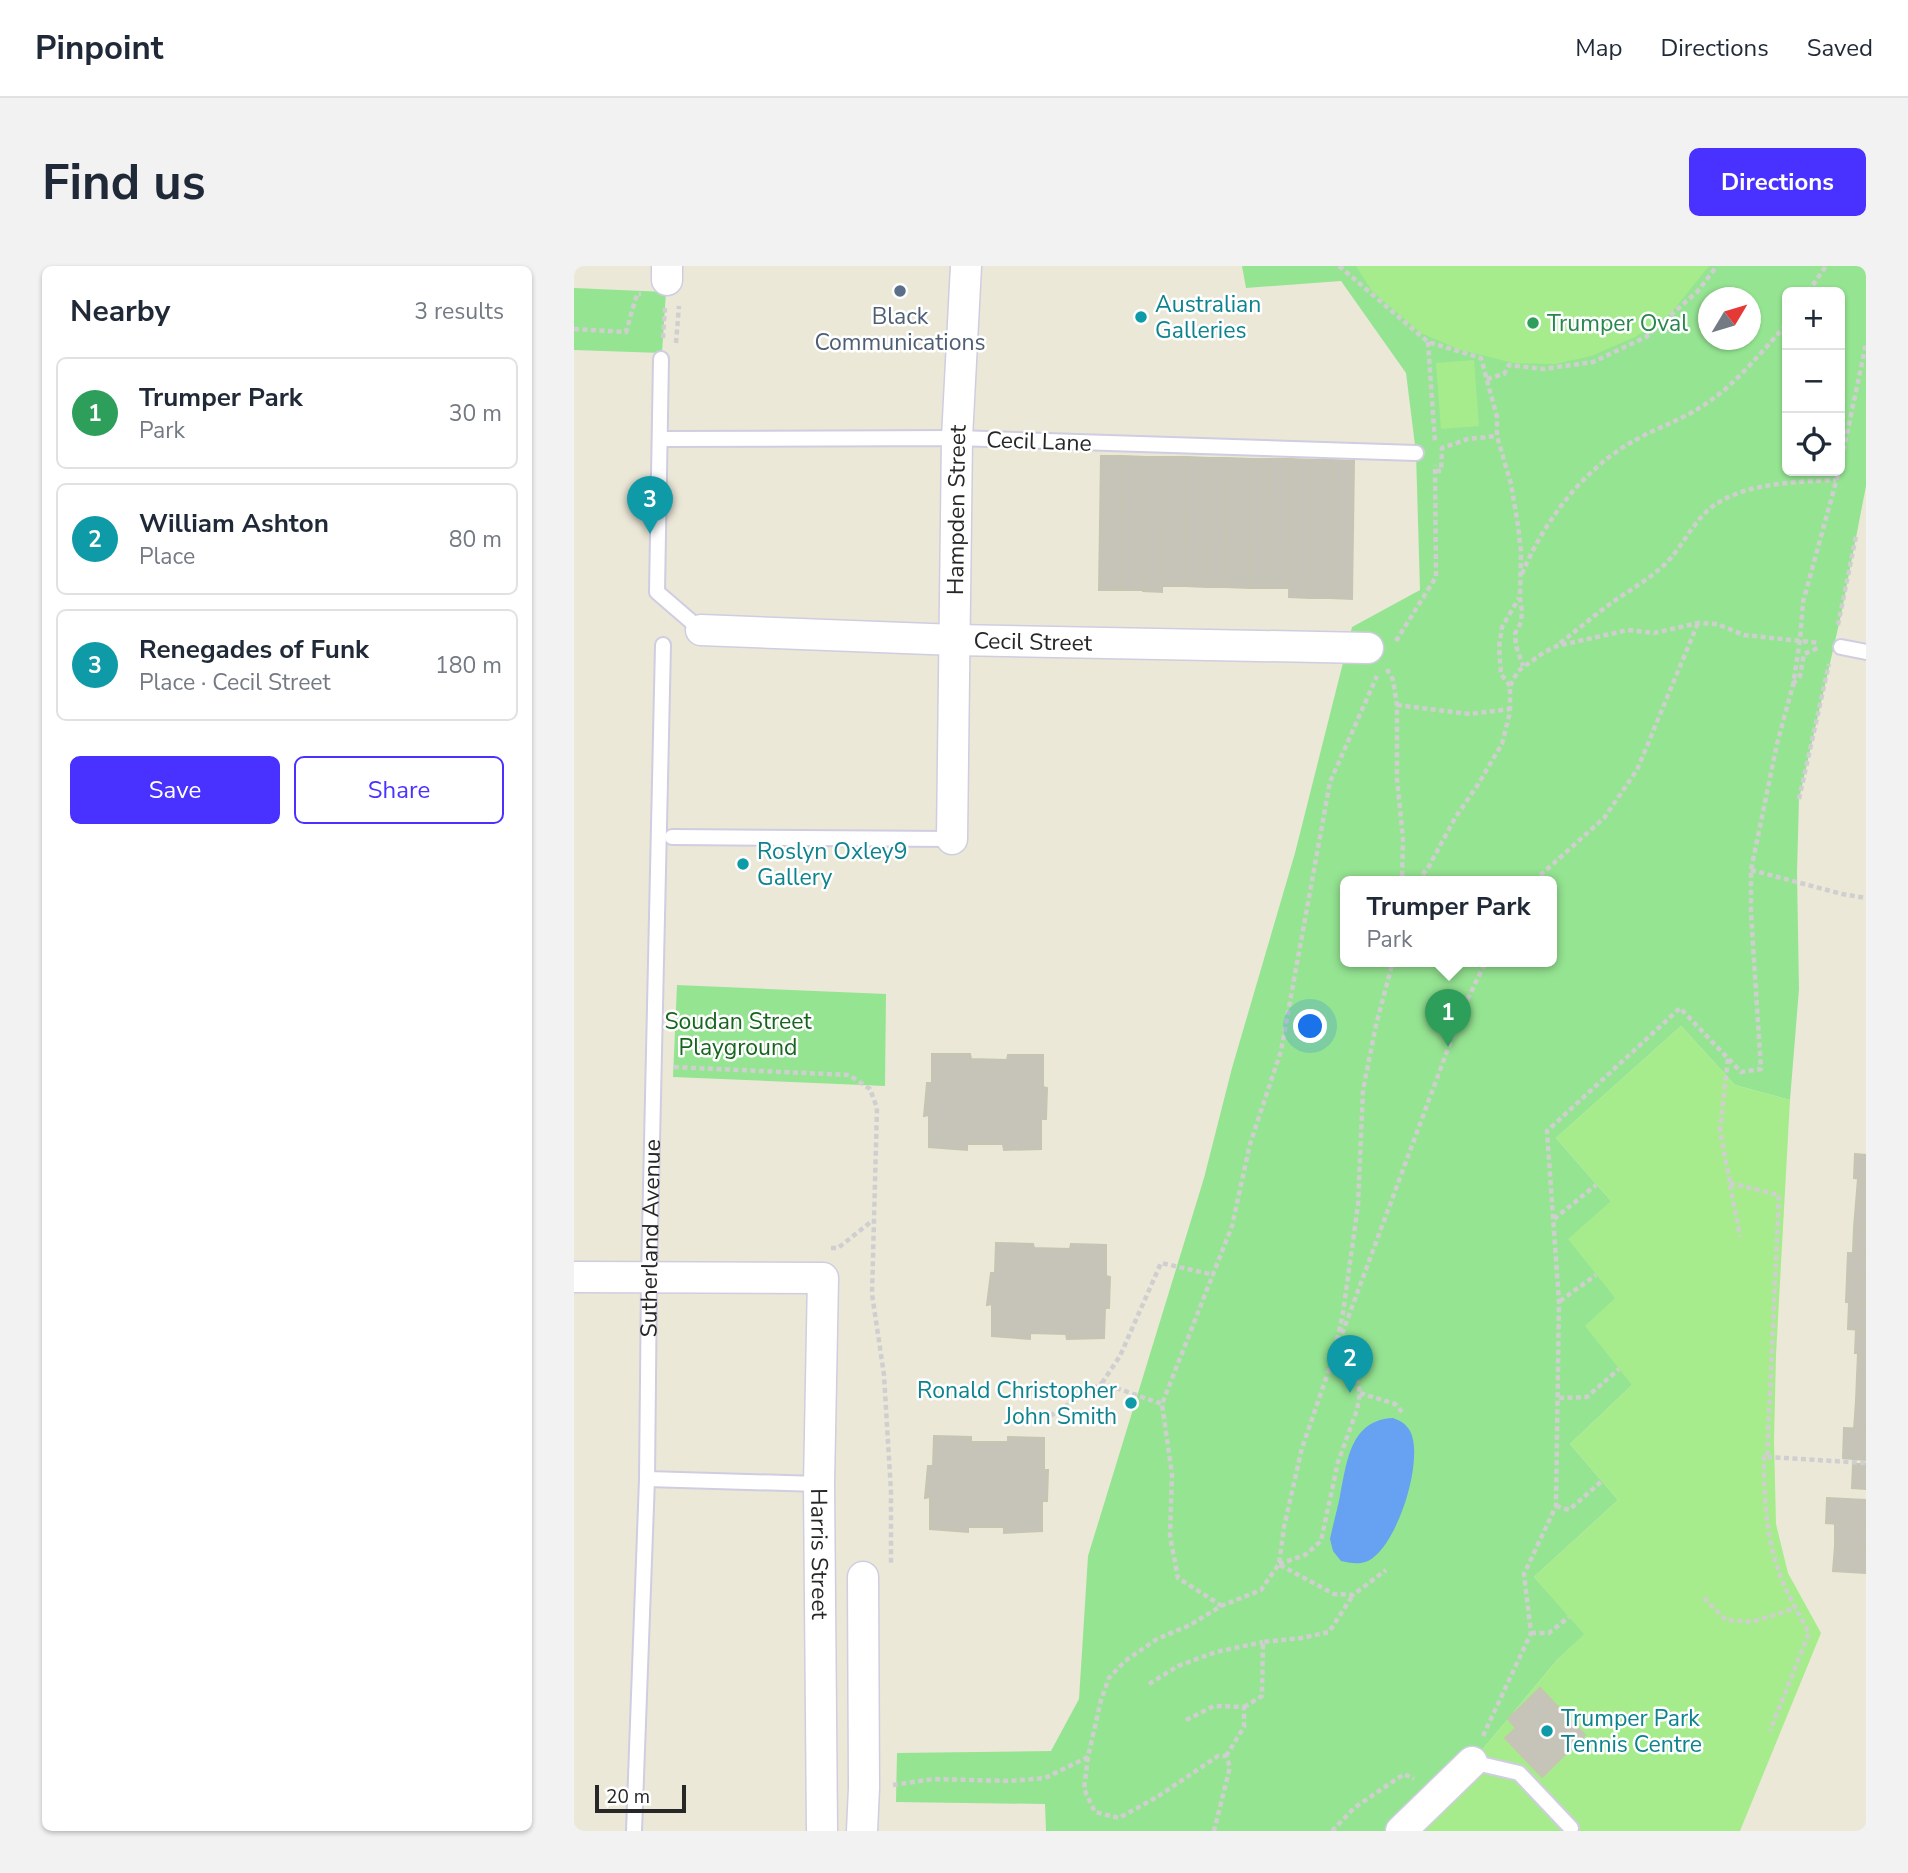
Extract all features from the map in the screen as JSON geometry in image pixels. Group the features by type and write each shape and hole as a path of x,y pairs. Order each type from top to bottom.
{"street":[{"name":"Hampden Street","path":"952,839 957,438 966,266"},
{"name":"Cecil Street","path":"701,630 1376,655"},
{"path":"574,1277 649,1278"},
{"name":"Harris Street","path":"649,1278 824,1278 818,1484 822,1831"},
{"name":"Harris Street","path":"862,1831 877,1577"},
{"path":"1401,1831 1472,1762"}],"lane":[{"path":"661,359 657,592 701,630"},
{"name":"Cecil Lane","path":"660,439 957,438 1416,453"},
{"name":"Sutherland Avenue","path":"634,1831 647,1479 663,645"},
{"path":"1834,646 1866,652"},
{"path":"672,837 952,839"},
{"path":"647,1479 818,1484"},
{"path":"1472,1762 1519,1773 1571,1828"}],"path":[{"path":"1339,266 1428,342 1481,359 1497,417 1497,436 1511,484 1518,525 1522,611 1521,622 1515,634 1523,666"},
{"path":"1487,379 1504,374 1508,365 1543,369 1593,362 1646,337 1699,291 1717,266"},
{"path":"1811,287 1825,266"},
{"path":"574,329 626,332 637,294 665,286 676,354 661,359 665,309"},
{"path":"1520,578 1532,551 1569,496 1594,469 1629,443 1705,405 1723,391 1782,329"},
{"path":"1428,342 1435,445"},
{"path":"1845,441 1866,344"},
{"path":"1222,1606 1178,1578 1170,1536 1172,1474 1162,1404 1232,1226 1250,1144 1280,1051 1330,782 1376,655 1436,577 1436,471 1441,471 1442,447 1468,439 1497,436"},
{"path":"1472,1762 1531,1633 1524,1574 1556,1506 1559,1302 1547,1131 1680,1008 1741,1072 1761,1069 1751,913 1751,870 1777,744 1793,685 1804,602 1837,476"},
{"path":"1422,876 1502,744 1510,709 1510,687 1523,666 1557,646 1618,598 1641,584 1665,564 1705,513 1725,499 1772,485 1836,480"},
{"path":"1836,632 1856,536"},
{"path":"1510,687 1501,674 1499,647 1502,627 1520,597"},
{"path":"1557,646 1628,629 1654,633 1698,623 1717,624 1744,635 1817,643"},
{"path":"1540,876 1604,818 1637,770 1698,623"},
{"path":"1793,685 1800,676 1804,654 1834,646"},
{"path":"1376,655 1393,680 1397,705 1397,779 1403,839 1402,876"},
{"path":"1800,799 1831,658"},
{"path":"1397,705 1471,714 1510,709"},
{"path":"1751,870 1866,898"},
{"path":"1333,1358 1343,1312 1358,1205 1363,1090 1391,967"},
{"path":"1226,1756 1218,1756 1157,1797 1119,1818 1095,1812 1084,1788 1087,1757 1109,1678 1125,1661 1157,1639 1190,1625 1222,1606 1261,1590 1279,1564 1284,1527 1302,1448 1462,1011 1483,967"},
{"path":"1728,1058 1720,1130 1740,1237"},
{"path":"682,1067 849,1075 870,1088 877,1108 872,1294 884,1375 891,1492 877,1577"},
{"path":"1730,1183 1779,1195 1764,1489 1767,1529 1782,1579 1809,1633 1770,1731"},
{"path":"1553,1220 1596,1185"},
{"path":"823,1248 838,1248 873,1221"},
{"path":"1050,1416 1102,1383 1121,1356 1161,1263 1214,1275"},
{"path":"1559,1302 1597,1275"},
{"path":"1279,1564 1305,1555 1321,1541 1338,1462 1357,1410 1360,1393 1357,1381 1333,1358"},
{"path":"1559,1398 1587,1397 1619,1369"},
{"path":"1102,1383 1162,1404"},
{"path":"1360,1393 1395,1404 1402,1412"},
{"path":"1767,1457 1866,1463"},
{"path":"1556,1506 1569,1510 1602,1481"},
{"path":"1279,1564 1334,1594 1353,1595"},
{"path":"1149,1684 1178,1666 1216,1652 1329,1632 1353,1595 1386,1570"},
{"path":"1704,1598 1726,1620 1752,1622 1796,1608"},
{"path":"1531,1633 1549,1633 1569,1617"},
{"path":"1186,1720 1214,1706 1244,1707 1262,1696 1263,1642"},
{"path":"1226,1756 1244,1727 1244,1707"},
{"path":"1214,1831 1230,1767 1226,1756"},
{"path":"864,1788 934,1779 1009,1781 1045,1777 1087,1757"},
{"path":"1332,1831 1354,1808 1404,1774 1440,1792"}],"green space":[{"path":"1242,266 1866,266 1866,486 1841,615 1799,799 1799,989 1790,1100 1735,1085 1681,1026 1556,1138 1611,1201 1615,1298 1632,1385 1570,1444 1618,1500 1534,1577 1585,1634 1557,1660 1472,1762 1401,1831 1046,1831 1045,1804 896,1802 897,1753 1051,1751 1079,1699 1088,1556 1204,1178 1232,1068 1295,853 1352,627 1420,590 1416,453 1406,373 1341,281 1246,288"},
{"name":"Trumper Oval","path":"1356,266 1709,266 1671,313 1635,337 1591,356 1555,364 1513,363 1458,349 1421,333 1372,291"},
{"path":"574,288 666,292 662,353 574,350"},
{"path":"1474,360 1479,426 1441,429 1436,363"},
{"name":"Soudan Street Playground","path":"677,985 886,994 885,1086 673,1077"},
{"path":"1681,1026 1735,1085 1790,1100 1776,1355 1776,1524 1788,1573 1821,1633 1740,1831 1401,1831 1472,1762 1557,1660 1584,1634 1534,1577 1618,1500 1570,1444 1632,1385 1585,1326 1615,1298 1568,1239 1611,1201 1556,1138"}],"water":[{"path":"1393,1418 1407,1426 1414,1444 1414,1461 1406,1501 1389,1539 1379,1553 1365,1562 1341,1561 1333,1551 1330,1539 1353,1445 1368,1426"}],"building":[{"path":"1101,456 1122,456 1120,590 1099,590"},
{"path":"1122,456 1145,457 1143,590 1120,590"},
{"path":"1145,457 1164,457 1162,592 1143,591"},
{"path":"1164,457 1187,457 1186,586 1162,586"},
{"path":"1187,457 1208,458 1206,587 1186,586"},
{"path":"1208,458 1227,458 1226,587 1206,587"},
{"path":"1227,458 1251,459 1249,588 1226,587"},
{"path":"1251,459 1269,459 1268,588 1249,588"},
{"path":"1269,459 1291,459 1289,588 1268,588"},
{"path":"1291,459 1311,460 1309,598 1289,597"},
{"path":"1311,460 1333,460 1331,598 1309,598"},
{"path":"1333,460 1354,461 1352,599 1331,598"},
{"path":"932,1054 970,1054 971,1059 1007,1060 1008,1055 1043,1055 1043,1087 1047,1088 1046,1119 1041,1119 1041,1149 1004,1150 1003,1144 967,1144 967,1150 929,1147 929,1115 924,1116 927,1083 932,1083"},
{"path":"1855,1154 1866,1155 1866,1179 1854,1178"},
{"path":"1858,1178 1866,1179 1866,1203 1856,1203"},
{"path":"1856,1203 1866,1203 1866,1228 1854,1227"},
{"path":"1854,1227 1866,1228 1866,1254 1853,1253"},
{"path":"996,1243 1070,1249 1071,1244 1106,1245 1106,1276 1110,1277 1104,1338 1067,1339 1066,1334 1030,1333 1030,1339 992,1336 992,1304 987,1305 991,1273 995,1273"},
{"path":"1848,1253 1866,1254 1866,1278 1847,1277"},
{"path":"1847,1277 1866,1278 1866,1303 1846,1302"},
{"path":"1849,1302 1866,1303 1866,1330 1848,1329"},
{"path":"1856,1329 1866,1330 1866,1353 1855,1353"},
{"path":"1858,1353 1866,1353 1866,1376 1857,1376"},
{"path":"1857,1376 1866,1376 1866,1401 1856,1401"},
{"path":"1856,1401 1866,1401 1866,1429 1854,1429"},
{"path":"1844,1428 1866,1429 1866,1460 1843,1458"},
{"path":"934,1436 971,1437 971,1442 1008,1442 1008,1437 1044,1438 1044,1470 1048,1470 1047,1501 1042,1501 1042,1531 1004,1533 1004,1527 968,1527 968,1532 930,1529 930,1497 925,1498 928,1466 933,1466"},
{"path":"1853,1464 1866,1464 1866,1489 1852,1488"},
{"path":"1827,1498 1866,1500 1866,1526 1826,1523"},
{"path":"1835,1524 1866,1526 1866,1548 1835,1546"},
{"path":"1835,1546 1866,1548 1866,1573 1833,1571"},
{"name":"Trumper Park Tennis Centre","path":"1540,1688 1585,1735 1542,1777 1505,1738 1516,1728 1508,1719"}],"place":[{"name":"Black Communications","path":"900,291"},
{"name":"Australian Galleries","path":"1141,317"},
{"name":"Trumper Oval","path":"1533,323"},
{"name":"Renegades of Funk","path":"650,534"},
{"name":"Roslyn Oxley9 Gallery","path":"743,864"},
{"name":"Trumper Park","path":"1448,1047"},
{"name":"William Ashton","path":"1350,1393"},
{"name":"Ronald Christopher John Smith","path":"1131,1403"},
{"name":"Trumper Park Tennis Centre","path":"1547,1731"}]}
